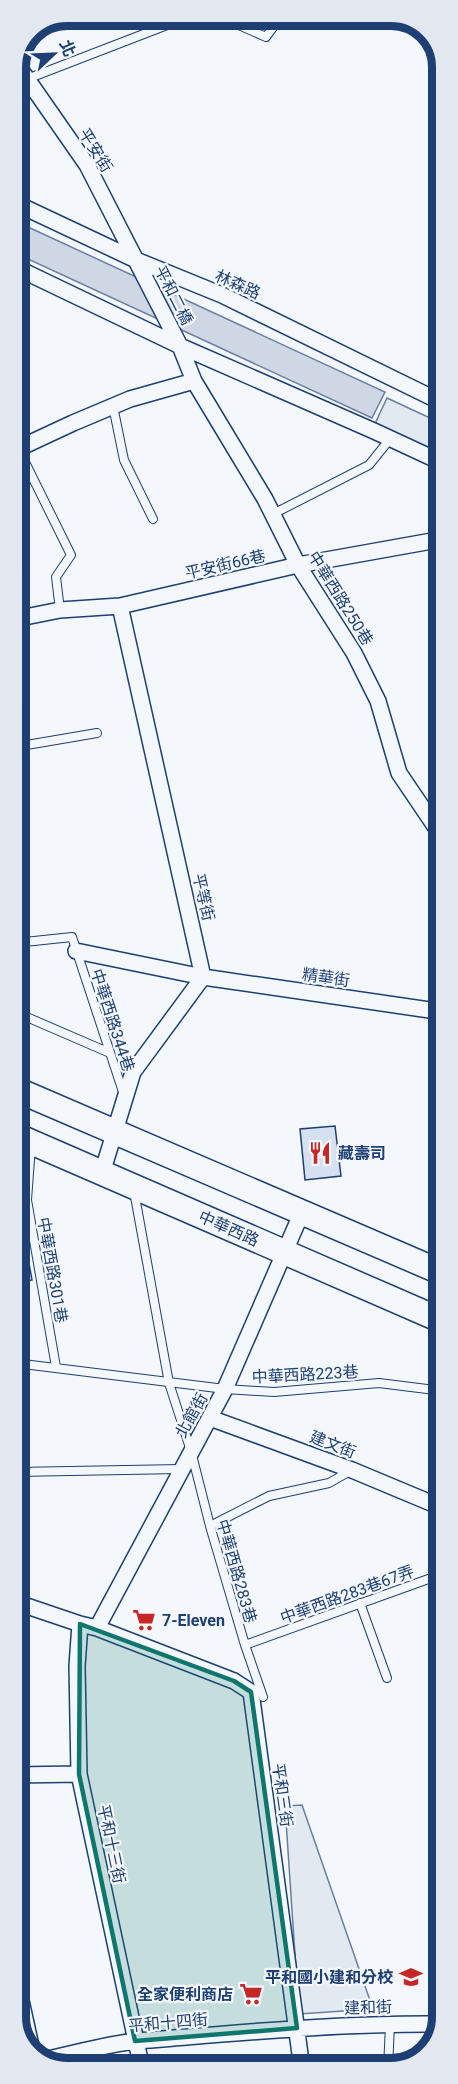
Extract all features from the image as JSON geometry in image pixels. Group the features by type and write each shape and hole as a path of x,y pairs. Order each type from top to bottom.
{"main road":[{"path":"26,1094 432,1268"},
{"name":"中華西路","path":"26,1140 432,1316"}],"street":[{"name":"平安街","path":"27,79 87,165 136,261"},
{"name":"林森路","path":"26,208 136,261 222,295 432,398"},
{"name":"平和二橋","path":"136,261 180,346"},
{"path":"26,272 180,346 432,458"},
{"path":"26,445 113,406 194,381 180,346"},
{"name":"中華西路250巷","path":"194,381 273,513 298,565 354,653 378,700 399,773 432,822"},
{"name":"平安街66巷","path":"26,617 60,610 120,606 298,565 432,541"},
{"name":"平等街","path":"120,606 203,977"},
{"name":"精華街","path":"76,951 203,977 432,1010"},
{"path":"102,1173 133,1072 203,977"},
{"name":"北館街","path":"97,1628 225,1389 302,1212"},
{"name":"建文街","path":"210,1418 351,1470 432,1503"},
{"path":"26,1606 97,1628 258,1691"},
{"name":"平和十三街","path":"80,1624 77,1666 79,1774 139,2058"},
{"name":"平和三街","path":"258,1691 301,2058"},
{"path":"26,1775 79,1774"},
{"name":"建和街","path":"297,2028 432,2024"},
{"name":"平和十四街","path":"57,2057 135,2041 159,2041 297,2028"}],"lane":[{"path":"27,79 165,26"},
{"path":"241,26 266,37 274,26"},
{"path":"113,406 124,460 153,519"},
{"path":"273,513 369,465 390,439"},
{"path":"26,467 71,555 56,577 60,610"},
{"path":"26,745 97,733"},
{"path":"26,942 72,937 76,951"},
{"name":"中華西路344巷","path":"76,951 125,1098"},
{"path":"26,1017 110,1053"},
{"name":"中華西路301巷","path":"26,1185 56,1367"},
{"path":"133,1186 169,1383"},
{"name":"中華西路223巷","path":"26,1364 225,1389 274,1392 379,1383 432,1390"},
{"name":"中華西路283巷","path":"169,1383 191,1451 210,1526 258,1691"},
{"path":"26,1472 181,1469"},
{"path":"210,1526 269,1496 329,1483 351,1470"},
{"name":"中華西路283巷67弄","path":"245,1646 432,1578"},
{"path":"360,1603 387,1678"},
{"path":"388,2058 390,2024"}],"highlighted area":[{"path":"80,1624 234,1681 251,1692 297,2028 135,2041 79,1774"}],"shaded area":[{"path":"26,226 385,392 372,418 26,258"},
{"path":"387,398 432,419 432,454 374,426"},
{"path":"302,1805 373,2009 299,2014 285,1806"}],"building":[{"name":"藏壽司","path":"335,1126 341,1176 305,1180 300,1129"},
{"path":"26,1247 32,1280 26,1281"}],"place":[{"name":"藏壽司","path":"320,1153"},
{"name":"7-Eleven","path":"144,1620"},
{"name":"平和國小建和分校","path":"411,1977"},
{"name":"全家便利商店","path":"251,1994"}]}
